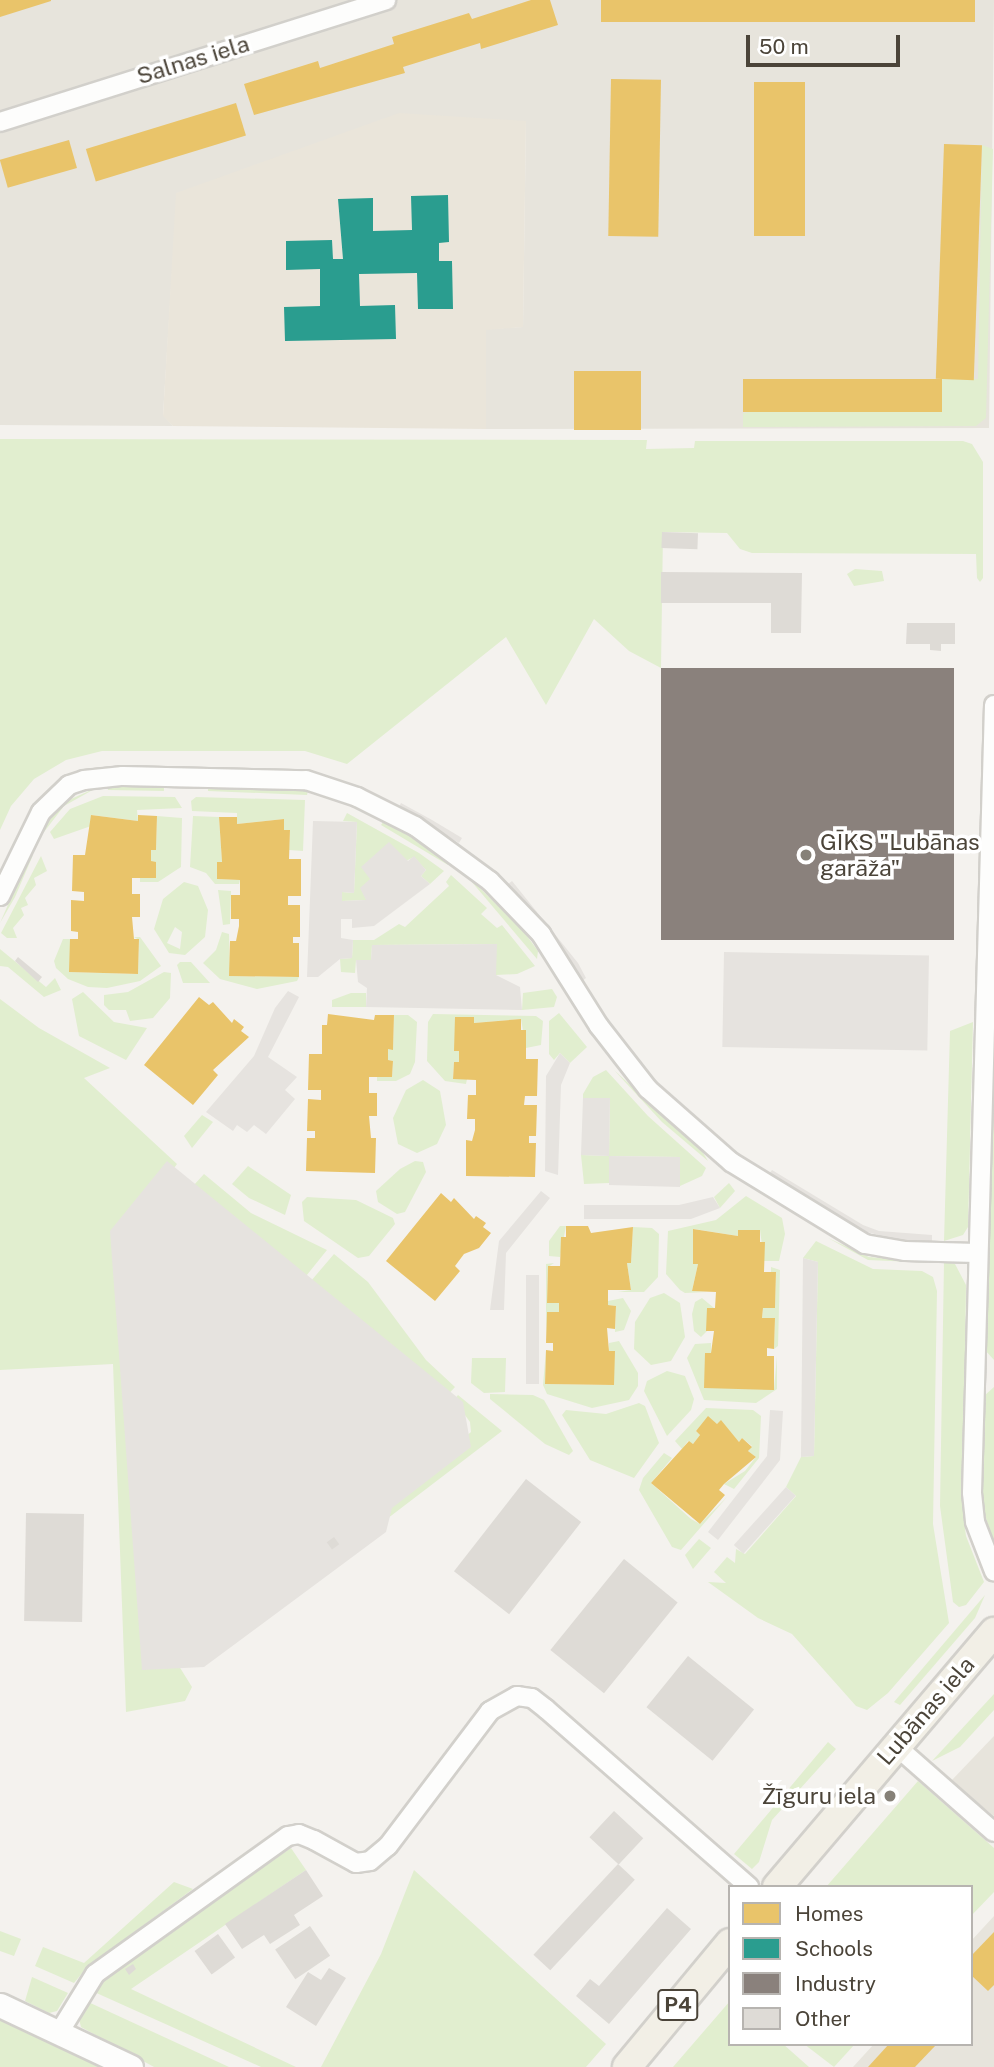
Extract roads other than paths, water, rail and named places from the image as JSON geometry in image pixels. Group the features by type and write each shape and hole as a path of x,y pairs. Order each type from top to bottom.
{"main road":[{"name":"Lubānas iela","path":"779,1885 994,1632"},
{"name":"P4","path":"626,2067 728,1944"}],"street":[{"name":"Salnas iela","path":"0,122 386,0"},
{"path":"994,705 983,989 972,1493 975,1522 994,1571"},
{"path":"0,896 41,812 69,785 84,780 122,776 306,780 357,797 415,825 490,881 541,934 599,1026 648,1089 731,1162 865,1244 905,1251 976,1253"},
{"path":"60,2031 95,1974 288,1836 306,1837 356,1863 370,1861 388,1846 490,1711 517,1696 532,1698 546,1709 747,1885"},
{"path":"896,1746 994,1832"},
{"path":"0,2005 60,2031 131,2067"}],"place":[{"name":"GĪKS \"Lubānas garāža\"","path":"806,855"},
{"name":"Žīguru iela","path":"890,1796"}]}
